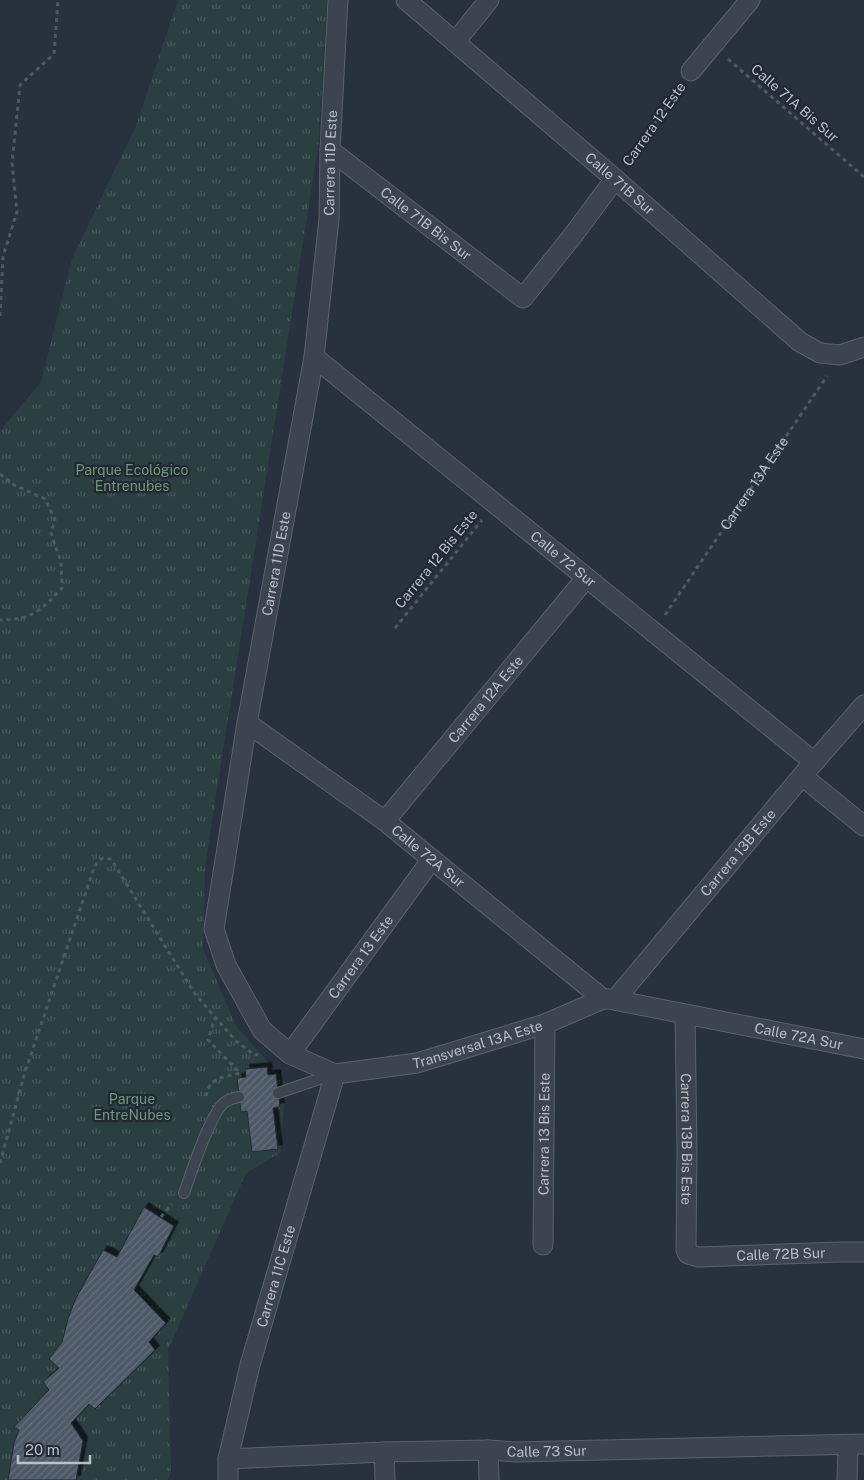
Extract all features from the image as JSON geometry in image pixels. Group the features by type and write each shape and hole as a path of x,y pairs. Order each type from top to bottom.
{"street":[{"name":"Carrera 11D Este","path":"335,1074 290,1054 262,1030 226,965 214,929 247,723 314,357 329,219 330,150 338,0"},
{"name":"Calle 71B Sur","path":"406,0 615,179 800,342 820,353 840,356"},
{"path":"455,42 489,0"},
{"name":"Carrera 12 Este","path":"691,71 750,0"},
{"name":"Calle 71B Bis Sur","path":"330,150 523,298"},
{"name":"Carrera 12 Este","path":"523,298 615,179"},
{"path":"840,356 864,347"},
{"name":"Calle 72 Sur","path":"314,357 654,632 808,769 864,826"},
{"name":"Carrera 12A Este","path":"385,821 586,578"},
{"name":"Carrera 13B Este","path":"609,1000 864,705"},
{"name":"Calle 72A Sur","path":"247,723 385,821 609,1000 864,1049"},
{"name":"Carrera 13 Este","path":"290,1054 432,859"},
{"name":"Transversal 13A Este","path":"335,1074 417,1063 545,1024 609,1000"},
{"name":"Carrera 13B Bis Este","path":"685,1014 686,1250 688,1254 698,1257"},
{"name":"Carrera 13 Bis Este","path":"543,1245 545,1024"},
{"name":"Carrera 11C Este","path":"228,1480 228,1459 250,1365 335,1074"},
{"name":"Calle 72B Sur","path":"698,1257 864,1252"},
{"path":"847,1480 856,1445"},
{"name":"Calle 73 Sur","path":"228,1459 384,1452 488,1450 516,1452 856,1445"},
{"path":"488,1450 489,1480"},
{"path":"384,1452 385,1480"}],"lane":[{"path":"278,1093 335,1074"},
{"path":"184,1194 196,1157 216,1113 225,1101 239,1097"}],"path":[{"path":"0,316 4,256 17,212 12,163 20,85 54,54 58,0"},
{"name":"Calle 71A Bis Sur","path":"712,45 864,177"},
{"name":"Carrera 12 Este","path":"615,179 691,71"},
{"name":"Carrera 13A Este","path":"654,632 840,356"},
{"path":"0,474 12,484 45,499 55,520 51,533 61,562 62,588 49,602 32,615 10,620 0,620"},
{"name":"Carrera 12 Bis Este","path":"394,628 495,504"},
{"path":"0,1163 32,1053 94,868 98,861 103,858 110,859 114,864 195,994 236,1041 253,1054 262,1056"}],"green space":[{"path":"178,0 327,0 318,147 205,865 203,949 236,1026 286,1083 280,1153 246,1173 168,1350 171,1473 167,1480 0,1480 0,431 41,382 72,259 136,126"}],"building":[{"path":"267,1067 268,1075 276,1074 280,1107 273,1108 278,1149 252,1152 247,1111 241,1112 237,1078 246,1077 245,1069"},
{"path":"144,1207 174,1226 158,1257 154,1255 134,1290 166,1323 149,1342 155,1350 95,1409 89,1404 71,1423 83,1441 76,1480 8,1480 14,1443 19,1430 14,1427 49,1390 43,1382 59,1368 49,1359 62,1342 75,1300 103,1250 117,1257"}],"park label":[{"name":"Parque Ecológico Entrenubes","path":"132,478"},
{"name":"Parque EntreNubes","path":"132,1108"}]}
